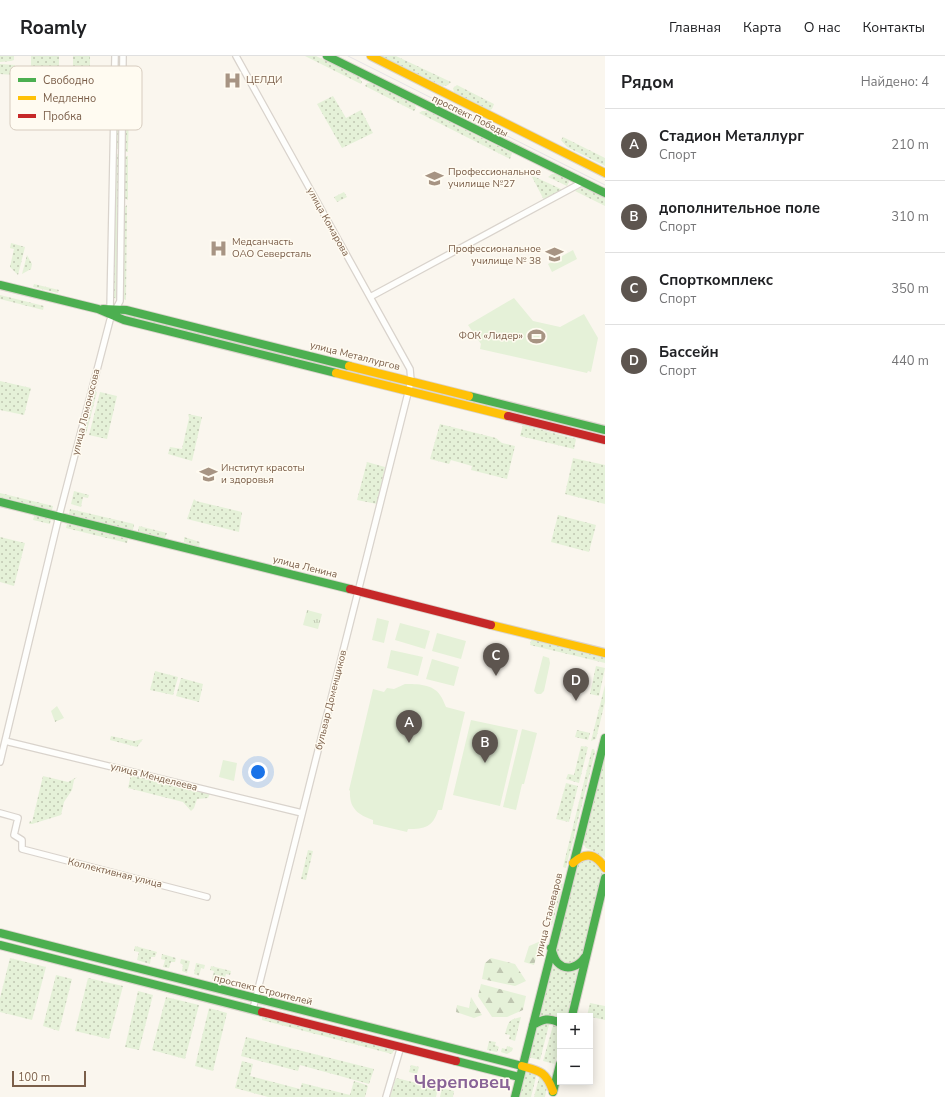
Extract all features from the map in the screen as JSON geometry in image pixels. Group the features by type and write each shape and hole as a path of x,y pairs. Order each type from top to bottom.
{"main road":[{"name":"проспект Победы","path":"327,56 605,193"},
{"name":"проспект Победы","path":"371,56 379,58 605,173"},
{"name":"улица Металлургов","path":"0,285 98,309 112,313 124,320 605,440"},
{"name":"улица Металлургов","path":"112,313 126,310 605,430"},
{"name":"улица Ленина","path":"0,502 358,590 605,653"},
{"name":"улица Сталеваров","path":"514,1097 605,738"},
{"path":"573,863 578,856 585,854 599,859 605,868"},
{"path":"573,1013 586,956 602,907 605,878"},
{"name":"проспект Строителей","path":"0,933 540,1070 547,1075 553,1094"},
{"name":"проспект Строителей","path":"0,945 519,1077"},
{"path":"551,948 558,963 566,967 577,966 583,963 586,956"},
{"path":"533,1026 544,1019 553,1018 557,1021"},
{"path":"553,1094 557,1077"}],"street":[{"name":"улица Ломоносова","path":"114,56 114,66"},
{"name":"улица Ломоносова","path":"122,56 122,66"},
{"name":"улица Комарова","path":"236,56 410,369 411,381"},
{"name":"улица Ломоносова","path":"0,762 59,516 112,313 113,130"},
{"name":"улица Ломоносова","path":"112,313 120,301 121,130"},
{"path":"113,151 121,151"},
{"path":"370,297 583,182"},
{"path":"408,391 411,381"},
{"name":"бульвар Доменщиков","path":"253,1009 408,391"},
{"name":"улица Менделеева","path":"6,741 302,813"},
{"name":"Коллективная улица","path":"0,813 18,818 14,835 22,840 22,849 207,897"},
{"path":"386,1097 401,1046"}],"green space":[{"path":"0,56 14,56 14,60 0,62"},
{"path":"31,56 59,56 59,66 31,66"},
{"path":"73,56 90,56 90,66 73,66"},
{"path":"116,56 120,56 120,66 116,66"},
{"path":"305,56 316,56 359,77 362,82 361,84"},
{"path":"381,56 396,56 451,82 448,85 443,86"},
{"path":"0,64 15,65 10,66 10,75 0,74"},
{"path":"367,83 371,83 415,105 416,108 414,111 365,86"},
{"path":"457,85 494,104 492,109 490,110 454,92 453,88"},
{"path":"333,96 346,118 361,110 373,133 342,148 317,104"},
{"path":"422,111 427,111 512,153 510,159 419,113"},
{"path":"115,130 119,130 119,149 115,149"},
{"path":"126,130 129,130 128,152 125,152"},
{"path":"563,137 605,158 605,166 567,147 561,140"},
{"path":"115,154 119,154 117,299 112,297"},
{"path":"124,156 128,156 128,200 124,198"},
{"path":"552,174 558,174 568,179 569,182 567,186 548,177"},
{"path":"531,175 563,190 544,200"},
{"path":"582,187 605,198 605,206 575,191"},
{"path":"344,192 347,197 337,202 334,197"},
{"path":"127,205 126,300 123,299 124,208"},
{"path":"11,243 25,247 18,275 10,267 14,249 10,248"},
{"path":"573,250 577,259 552,272 548,264"},
{"path":"27,255 32,264 31,269 22,274"},
{"path":"34,284 59,290 58,293 33,287"},
{"path":"0,295 44,306 43,310 0,299"},
{"name":"ФОК «Лидер»","path":"514,298 533,321 560,327 584,314 598,338 591,372 588,371 587,373 480,349 481,344 468,325"},
{"path":"122,312 407,383 406,387 121,316"},
{"path":"0,381 31,388 24,415 0,410"},
{"path":"413,384 605,433 605,437 412,389"},
{"path":"93,391 97,392 86,434 83,433"},
{"path":"100,392 117,396 107,439 89,435"},
{"path":"188,414 202,417 192,461 168,454 170,447 182,449 189,418"},
{"path":"440,424 496,438 502,443 515,446 507,479 471,470 472,466 451,460 449,464 430,459"},
{"path":"523,425 576,439 574,449 520,436"},
{"path":"573,458 605,465 605,504 565,494"},
{"path":"367,462 385,467 377,504 357,500"},
{"path":"74,491 89,495 88,498 83,497 81,507 71,504"},
{"path":"0,493 53,506 52,510 0,497"},
{"path":"194,499 196,501 242,512 239,532 187,519"},
{"path":"70,509 134,524 133,530 69,514"},
{"path":"35,513 51,517 50,524 33,520"},
{"path":"558,515 596,525 589,552 551,542"},
{"path":"67,524 128,539 127,543 66,528"},
{"path":"139,526 167,533 165,538 138,531"},
{"path":"0,537 25,543 14,586 0,582"},
{"path":"184,537 200,542 199,547 184,542"},
{"path":"307,610 322,614 318,629 303,625"},
{"path":"377,618 389,621 384,643 372,640"},
{"path":"400,623 430,631 425,649 395,640"},
{"path":"437,633 466,641 461,659 432,651"},
{"path":"532,637 605,655 605,663 530,645"},
{"path":"391,650 423,657 418,676 387,668"},
{"path":"543,656 549,658 550,663 544,691 541,694 537,694 534,691"},
{"path":"432,659 459,667 454,686 426,679"},
{"path":"596,666 605,668 599,696 590,694"},
{"path":"155,671 178,677 173,695 150,690"},
{"path":"181,678 203,684 199,702 176,696"},
{"path":"405,684 424,685 429,687 437,691 446,707 465,712 442,810 438,810 434,820 428,826 408,829 407,832 373,824 373,820 363,816 353,806 349,790 373,689 384,692 387,688 394,689"},
{"path":"605,685 605,702 596,739 591,741"},
{"path":"57,706 64,718 55,722 51,711"},
{"path":"471,720 518,730 500,806 453,795"},
{"path":"522,729 537,733 516,810 503,807"},
{"path":"577,730 590,733 588,740 575,737"},
{"path":"111,736 134,741 143,739 137,747 110,740"},
{"path":"581,746 588,747 579,783 566,779 568,774 574,775"},
{"path":"592,749 594,749 595,752 566,868 563,867"},
{"path":"605,749 605,858 586,848 582,842"},
{"path":"223,760 237,763 234,781 219,777"},
{"path":"131,774 210,793 208,798 197,799 194,808 191,811 183,802 128,788"},
{"path":"43,776 68,782 77,777 74,780 72,790 64,802 61,815 29,824 30,821 32,822"},
{"path":"566,783 578,786 569,822 556,819"},
{"path":"308,850 313,851 306,880 301,879"},
{"path":"582,860 596,863 603,875 583,956 576,962 568,963 560,958 555,949 576,864"},
{"path":"558,882 563,884 552,925 547,924"},
{"path":"541,941 534,965 524,962 529,946"},
{"path":"135,946 157,952 155,957 151,957 150,964 137,960 139,952 134,951"},
{"path":"162,954 176,958 175,962 171,962 169,968 163,967 165,960 161,959"},
{"path":"10,958 46,967 32,1020 0,1012 0,998"},
{"path":"491,958 515,964 526,981 515,986 482,979 485,963"},
{"path":"181,959 190,961 187,973 182,971 183,965 180,963"},
{"path":"196,963 205,965 204,969 201,968 199,976 194,974"},
{"path":"552,964 565,972 580,970 570,1013 557,1013 557,1016 554,1015 540,1017"},
{"path":"211,966 231,971 230,975 226,974 224,982 212,979 214,971 210,970"},
{"path":"56,975 72,979 59,1031 43,1026"},
{"path":"88,978 123,986 109,1039 75,1031"},
{"path":"481,984 526,996 523,1010 507,1017 492,1017 478,996"},
{"path":"138,991 153,995 139,1050 125,1047"},
{"path":"166,997 199,1005 185,1059 152,1050"},
{"path":"471,997 482,1015 474,1018 456,1012 457,1005 469,1008"},
{"path":"590,1003 605,1006 605,1020 593,1017 593,1013 588,1013"},
{"path":"209,1008 227,1013 213,1071 195,1066"},
{"path":"262,1016 394,1050 392,1054 262,1020"},
{"path":"521,1017 515,1041 509,1039 510,1035 505,1034 508,1024 511,1020"},
{"path":"550,1021 540,1060 528,1057 535,1027"},
{"path":"554,1022 557,1025 557,1056 555,1064 543,1061"},
{"path":"246,1037 374,1069 369,1084 300,1065 298,1071 241,1056"},
{"path":"489,1041 496,1042 495,1045 499,1047 497,1052 487,1050"},
{"path":"507,1046 513,1048 512,1051 507,1054 501,1052 502,1048 506,1049"},
{"path":"242,1061 253,1064 250,1076 300,1089 302,1083 350,1095 354,1081 368,1086 365,1097 268,1097 235,1088"},
{"path":"411,1065 419,1067 417,1074 409,1072"},
{"path":"525,1070 537,1073 531,1097 520,1097"},
{"path":"540,1074 544,1075 547,1087 545,1097 534,1097"},
{"path":"396,1078 421,1084 422,1080 439,1084 436,1097 390,1097"},
{"path":"442,1088 454,1091 453,1097 440,1097"}],"tram line":[{"path":"348,56 605,185"}],"traffic: fast":[{"path":"327,56 605,193"},
{"path":"0,285 98,309 124,320 336,373"},
{"path":"103,309 126,310 349,366"},
{"path":"469,396 605,430"},
{"path":"0,502 350,589"},
{"path":"515,1097 605,738"},
{"path":"573,1013 605,878"},
{"path":"0,933 522,1066"},
{"path":"0,945 262,1012"},
{"path":"551,948 555,958 561,966 573,967 580,963 585,957"},
{"path":"533,1025 540,1021 546,1020 557,1022"},
{"path":"456,1061 519,1077"},
{"path":"553,1092 557,1076"}],"traffic: slow":[{"path":"371,56 605,173"},
{"path":"349,366 469,396"},
{"path":"336,373 508,416"},
{"path":"491,625 605,653"},
{"path":"573,863 582,857 590,856 602,863 605,868"},
{"path":"522,1066 542,1073 548,1080 553,1091"}],"traffic: jam":[{"path":"508,416 605,440"},
{"path":"350,589 491,625"},
{"path":"262,1012 456,1061"}],"place":[{"name":"ЦЕЛДИ","path":"233,80"},
{"name":"Профессиональное училище №27","path":"435,178"},
{"name":"Медсанчасть ОАО Северсталь","path":"219,248"},
{"name":"Профессиональное училище № 38","path":"554,255"},
{"name":"ФОК «Лидер»","path":"536,336"},
{"name":"Институт красоты и здоровья","path":"208,474"},
{"name":"Спорткомплекс","path":"496,676"},
{"name":"Бассейн","path":"576,701"},
{"name":"Стадион Металлург","path":"409,743"},
{"name":"дополнительное поле","path":"485,763"}],"district":[{"name":"Череповец","path":"462,1082"}]}
